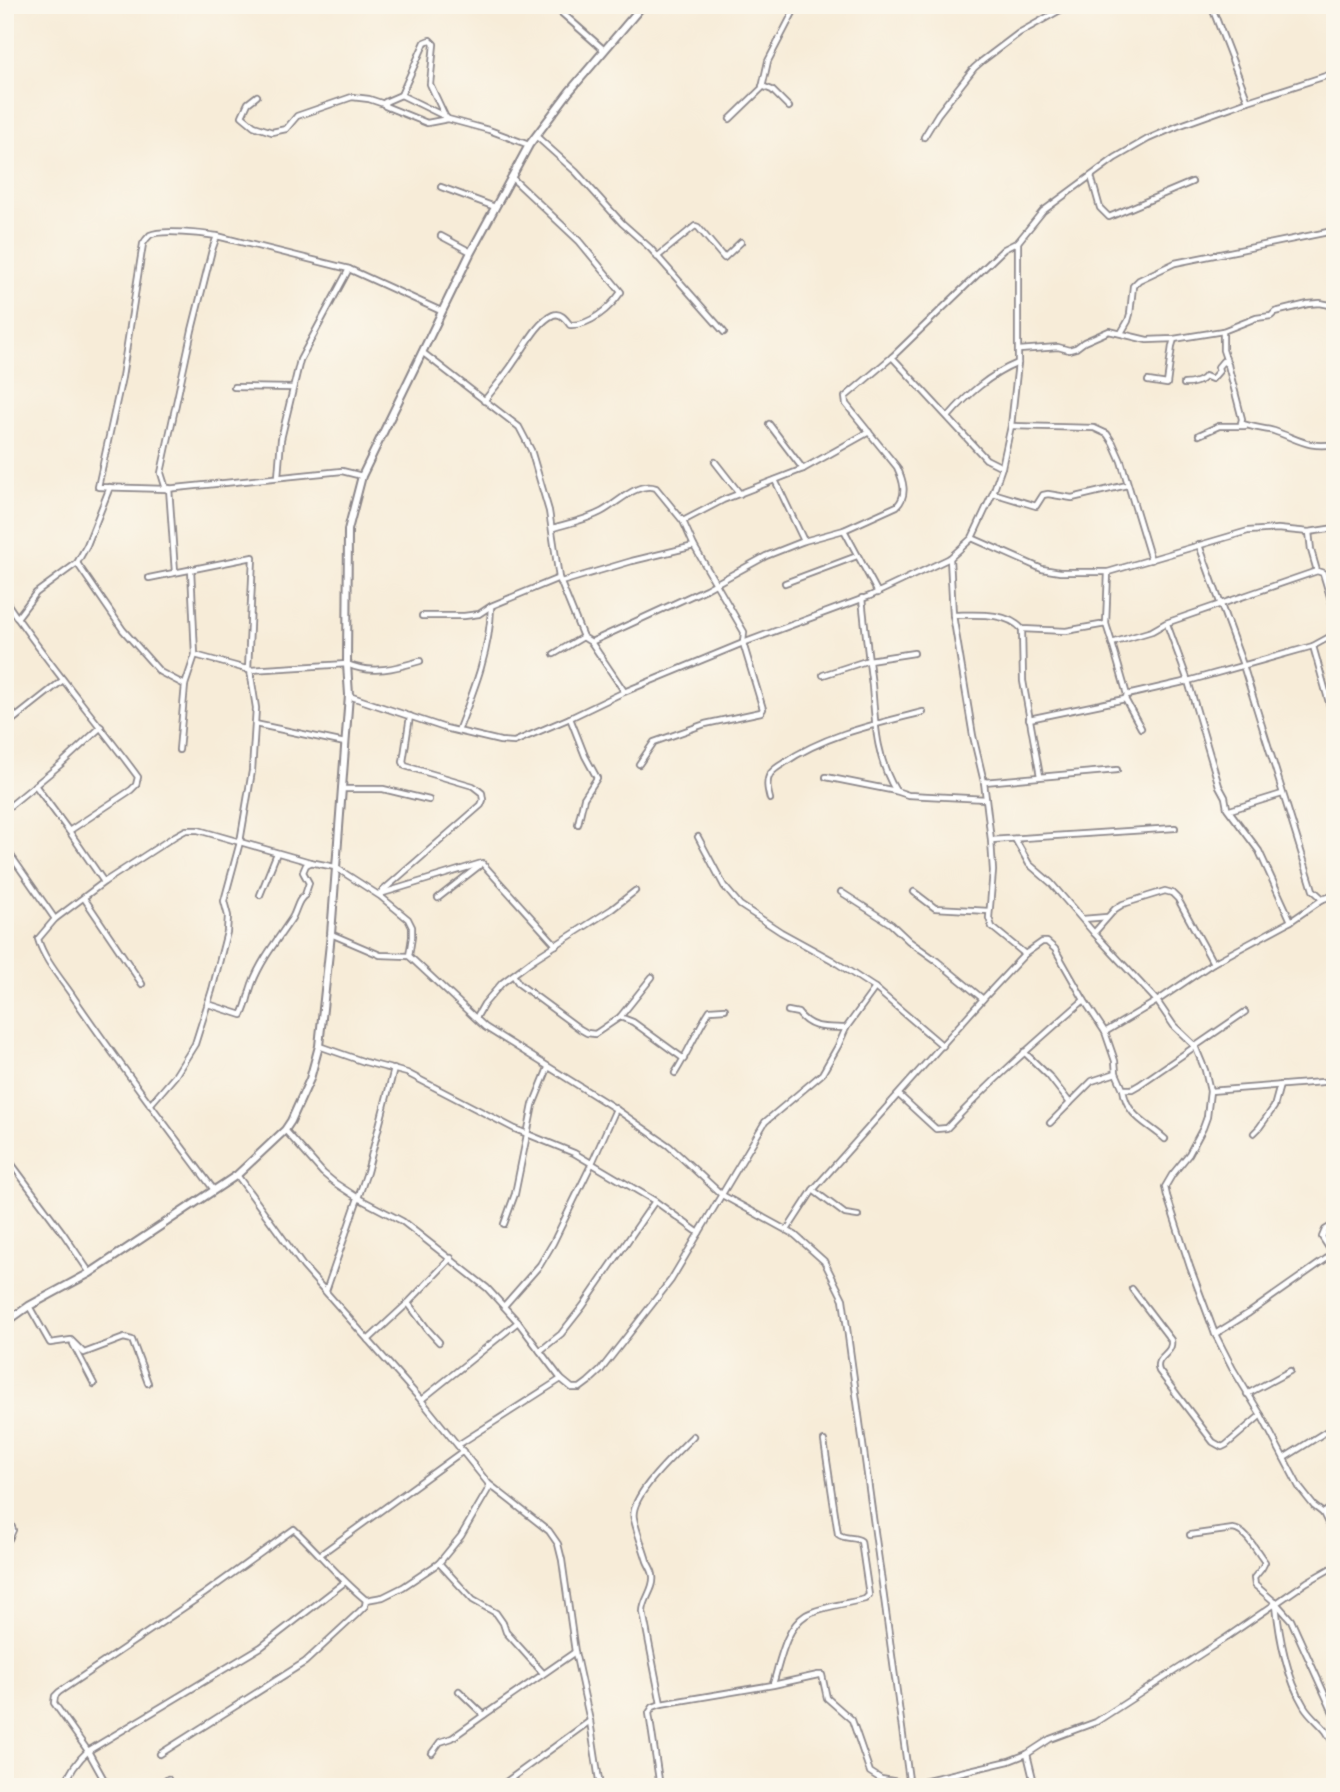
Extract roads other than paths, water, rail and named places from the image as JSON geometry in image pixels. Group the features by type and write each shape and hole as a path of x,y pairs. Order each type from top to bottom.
{"main road":[{"path":"5,1323 29,1306 90,1273 237,1175 285,1130 291,1121 310,1079 318,1046 331,934 349,695 348,530 362,476 471,252 529,145 569,92 643,5"}],"street":[{"path":"553,5 604,50"},
{"path":"730,119 762,88 768,61 797,5"},
{"path":"925,137 938,114 974,68 1019,33 1069,5"},
{"path":"1211,5 1248,101"},
{"path":"384,104 401,95 425,42 430,40 434,44 430,84 447,117"},
{"path":"591,642 716,584 766,556 804,541 844,530 897,506 903,500 902,477 897,467 846,404 845,397 892,357 1004,249 1018,242 1043,211 1115,158 1178,126 1335,73"},
{"path":"762,86 772,90 789,107"},
{"path":"401,95 447,117 529,145"},
{"path":"257,96 248,103 242,116 254,126 272,132 286,129 297,116 352,97 384,104 429,123 447,117"},
{"path":"536,136 576,172 724,332"},
{"path":"1091,176 1100,208 1109,217 1192,182"},
{"path":"484,401 528,340 554,315 564,318 570,325 584,324 604,310 621,292 579,241 511,177"},
{"path":"441,187 495,207"},
{"path":"657,257 695,226 724,258 741,243"},
{"path":"362,476 342,471 168,488 98,486 122,377 143,244 148,236 161,232 217,236 349,269 441,312"},
{"path":"1121,333 1130,314 1133,286 1139,280 1175,264 1239,249 1335,232"},
{"path":"175,572 168,488 161,473 192,330 217,236"},
{"path":"441,236 471,252"},
{"path":"349,695 458,730 500,741 514,741 743,643 878,593 950,558 972,538 1002,467 1011,426 1019,350 1018,242"},
{"path":"278,477 281,439 300,360 349,269"},
{"path":"1019,350 1058,347 1069,350 1105,332 1114,331 1147,340 1174,339 1223,331 1256,318 1308,304 1335,306"},
{"path":"1223,331 1223,350 1241,423 1250,427"},
{"path":"1148,382 1167,384 1174,339"},
{"path":"422,352 519,427 523,433 531,450 553,528 560,580 583,637 591,642 624,692"},
{"path":"892,357 986,458 1002,467"},
{"path":"1184,384 1192,384 1205,376 1212,379 1223,361 1228,365"},
{"path":"948,417 977,387 1018,363"},
{"path":"234,387 293,388"},
{"path":"769,424 803,469"},
{"path":"1011,426 1094,428 1107,434 1121,461 1151,560"},
{"path":"1199,435 1219,426 1250,427 1271,430 1309,445 1335,444"},
{"path":"682,520 803,469 869,432"},
{"path":"715,462 740,494"},
{"path":"775,480 804,541"},
{"path":"993,492 1036,506 1043,495 1072,498 1127,485"},
{"path":"553,528 601,512 644,487 656,488 682,520 744,632 743,643 762,711 705,724 654,742 639,764"},
{"path":"17,618 36,593 77,563 110,488"},
{"path":"972,538 1042,569 1060,572 1108,572 1248,531 1264,529 1309,532 1335,528"},
{"path":"844,530 878,593"},
{"path":"1309,532 1317,571"},
{"path":"1199,545 1243,665 1313,890 1322,899"},
{"path":"422,616 479,614 491,606 560,580 694,546"},
{"path":"785,583 857,556"},
{"path":"149,578 253,557 249,670 256,708 252,771 240,842 224,901 228,916 227,932 195,1044 175,1076 150,1105"},
{"path":"950,558 953,615 973,736 984,782 991,840 993,871 989,918 992,927 1026,954"},
{"path":"77,563 123,630 160,672 184,685"},
{"path":"179,750 184,685 195,655 191,569"},
{"path":"1112,643 1317,571 1322,573 1335,613"},
{"path":"1108,572 1106,624 1126,697 1141,728"},
{"path":"862,598 882,763 896,791"},
{"path":"5,600 138,778 136,785 124,796 69,831"},
{"path":"458,730 481,670 491,606"},
{"path":"953,615 988,615 1020,625 1023,681 1040,776"},
{"path":"1166,623 1188,681 1219,786 1230,811 1259,851 1291,921"},
{"path":"1022,629 1066,631 1106,624"},
{"path":"1029,719 1188,681 1312,646 1335,634"},
{"path":"554,654 583,637"},
{"path":"1312,646 1335,724"},
{"path":"823,675 869,660 914,653"},
{"path":"195,655 249,670 347,664 386,670 420,661"},
{"path":"5,726 63,680"},
{"path":"5,703 16,717"},
{"path":"770,799 767,781 771,773 793,756 876,724 923,712"},
{"path":"379,895 481,805 483,800 482,793 473,786 405,766 403,762 410,716"},
{"path":"570,718 597,778 584,798 578,824"},
{"path":"255,724 345,743"},
{"path":"5,810 101,727"},
{"path":"984,782 1117,770"},
{"path":"826,777 908,795 986,799"},
{"path":"35,785 104,882"},
{"path":"341,789 383,789 429,800"},
{"path":"1230,811 1282,794"},
{"path":"991,840 1175,828"},
{"path":"214,1190 92,1024 38,942 40,934 55,919 104,882 175,836 186,830 198,830 335,867 379,895 408,919 412,927 409,956"},
{"path":"698,837 724,886 740,905 874,988 943,1046"},
{"path":"1015,839 1029,864 1051,883 1157,1002 1174,1026 1195,1046 1210,1091 1207,1116 1189,1154 1165,1187 1215,1334 1299,1487 1322,1513 1335,1537"},
{"path":"5,847 55,919"},
{"path":"260,895 277,853"},
{"path":"208,1003 242,1014 248,1003 251,985 294,916 300,898 305,895 309,883 303,872 310,862"},
{"path":"379,895 482,863"},
{"path":"438,898 482,863"},
{"path":"482,863 556,945"},
{"path":"476,1018 492,993 513,975 635,891"},
{"path":"1094,933 1115,909 1131,901 1165,891 1178,899 1213,963"},
{"path":"841,892 891,925 983,999"},
{"path":"914,892 939,909 989,911"},
{"path":"1105,1032 1157,1002 1213,963 1291,921 1322,899 1335,895"},
{"path":"84,898 142,984"},
{"path":"1083,919 1108,917"},
{"path":"331,934 380,955 409,956 485,1027 669,1146 722,1195 787,1230 824,1261 843,1298 910,1786"},
{"path":"787,1230 813,1190 983,999 1026,954 1042,942 1052,945 1105,1032 1130,1111 1165,1139"},
{"path":"513,975 519,984 587,1033 595,1034 620,1017 652,976"},
{"path":"285,1130 323,1173 358,1198 402,1222 487,1288 518,1322 561,1379 572,1388 580,1388 600,1371 671,1280 765,1122 822,1074 846,1028 874,988"},
{"path":"899,1095 936,1129 947,1128 1024,1052 1084,1000"},
{"path":"675,1073 710,1010 725,1009"},
{"path":"789,1011 798,1013 810,1025 846,1028"},
{"path":"1123,1089 1132,1089 1139,1085 1245,1012"},
{"path":"620,1017 633,1022 684,1059"},
{"path":"318,1046 365,1062 394,1068 424,1080 515,1129 574,1153 655,1201 699,1233"},
{"path":"1024,1052 1049,1076 1070,1103"},
{"path":"326,1292 367,1172 394,1068"},
{"path":"504,1224 515,1194 533,1105 548,1068"},
{"path":"1050,1123 1092,1081 1116,1073"},
{"path":"1210,1091 1335,1081"},
{"path":"1254,1133 1274,1107 1280,1084"},
{"path":"504,1306 540,1265 553,1243 615,1109"},
{"path":"5,1155 90,1273"},
{"path":"237,1175 303,1266 421,1400 488,1483 549,1531 558,1544 600,1787"},
{"path":"813,1190 845,1214 858,1216"},
{"path":"540,1351 561,1334 583,1306 655,1201"},
{"path":"1215,1334 1334,1256 1322,1237 1325,1230 1335,1224"},
{"path":"368,1340 451,1258"},
{"path":"1132,1289 1171,1340 1170,1350 1158,1361 1159,1371 1213,1442 1222,1447 1226,1445 1261,1415"},
{"path":"408,1303 439,1342"},
{"path":"29,1306 50,1343 71,1340"},
{"path":"421,1400 518,1322"},
{"path":"71,1340 84,1353 124,1338 132,1340 148,1383"},
{"path":"71,1340 94,1384"},
{"path":"1247,1394 1290,1371"},
{"path":"458,1445 561,1379"},
{"path":"1284,1458 1335,1426"},
{"path":"661,1704 643,1612 653,1573 633,1511 642,1490 693,1436"},
{"path":"773,1685 790,1634 806,1614 865,1599 869,1595 861,1541 838,1534 824,1441"},
{"path":"321,1554 463,1451"},
{"path":"366,1601 383,1597 439,1563 461,1536 489,1488 488,1483"},
{"path":"1322,1513 1335,1505"},
{"path":"5,1510 13,1530 9,1539"},
{"path":"1190,1535 1233,1529 1243,1533 1265,1562 1254,1578 1255,1585 1291,1620 1335,1717"},
{"path":"108,1787 88,1751 54,1703 59,1692 295,1530 366,1601"},
{"path":"439,1563 473,1600 496,1613 506,1632 543,1673"},
{"path":"660,1787 649,1713 653,1707 822,1675 827,1698 852,1720 870,1772 881,1779 910,1786 1009,1761 1027,1754 1050,1739 1096,1722 1335,1566"},
{"path":"64,1787 70,1773 88,1751 261,1647 345,1582"},
{"path":"160,1754 305,1662 358,1614 366,1601"},
{"path":"1276,1603 1294,1688 1304,1707 1335,1745"},
{"path":"432,1753 440,1742 453,1738 575,1651"},
{"path":"459,1690 484,1715"},
{"path":"499,1787 590,1721"},
{"path":"1027,1754 1035,1787"},
{"path":"157,1787 168,1779"}]}
